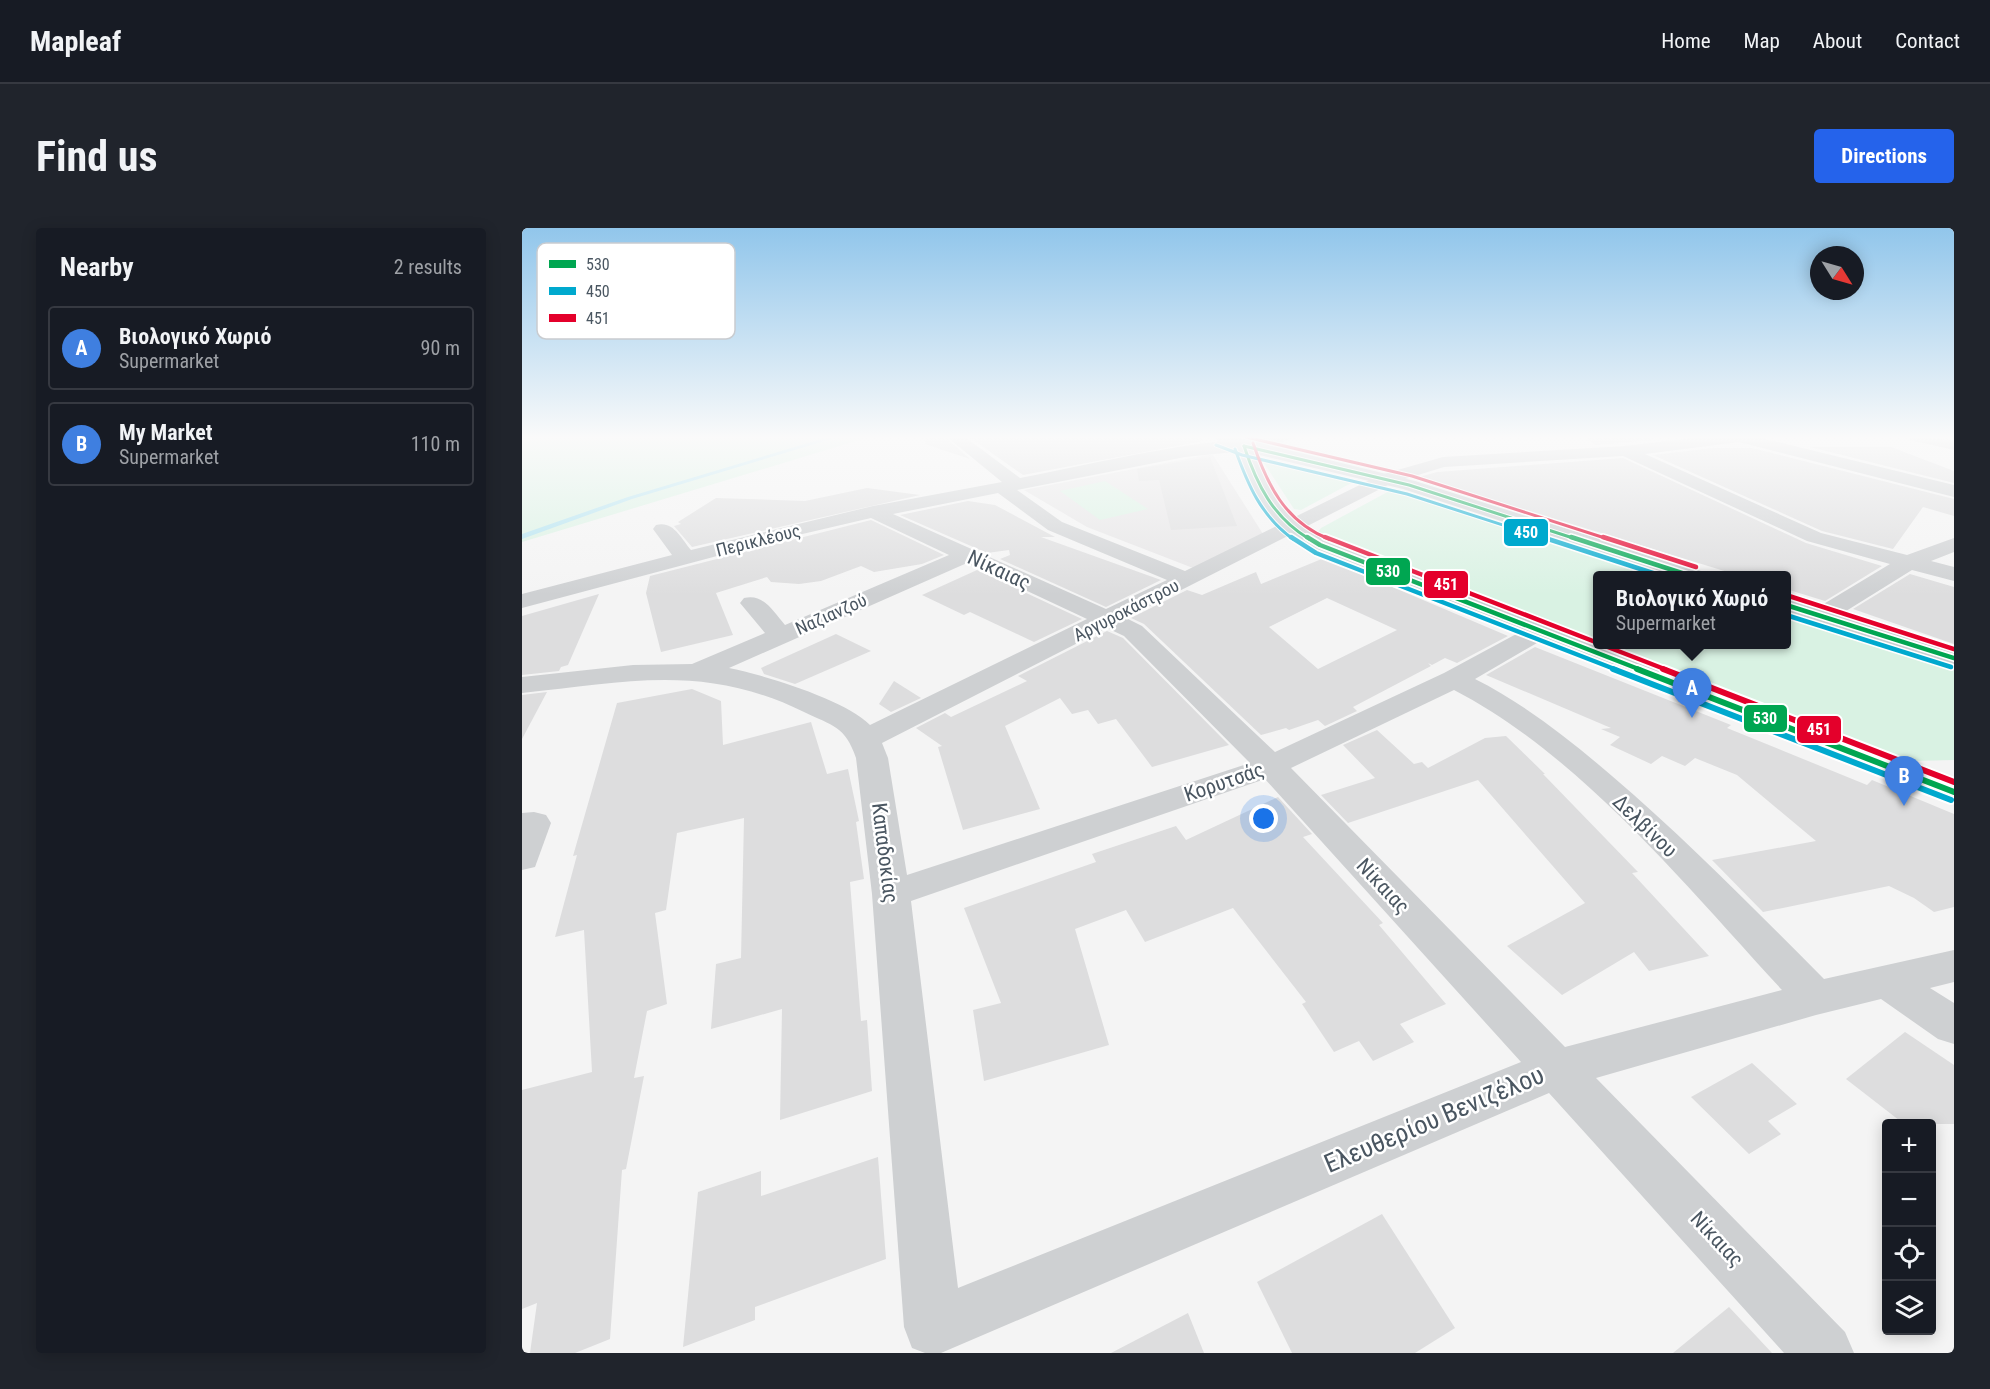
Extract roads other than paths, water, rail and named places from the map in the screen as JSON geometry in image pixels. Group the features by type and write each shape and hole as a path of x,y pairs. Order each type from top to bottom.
{"main road":[{"path":"1263,490 1291,528 1320,545 1952,791"},
{"path":"1419,490 1677,571"},
{"path":"1791,607 1954,658"}],"street":[{"name":"Περικλέους","path":"522,601 873,512 986,490"},
{"path":"1014,490 1054,526 1187,580"},
{"name":"Αργυροκάστρου","path":"866,739 1366,490"},
{"path":"1709,490 1814,537 1954,574"},
{"name":"Νίκαιας","path":"873,512 1133,631 1271,766 1824,1353"},
{"path":"663,529 687,558"},
{"path":"1821,616 1909,562 1954,544"},
{"name":"Ναζιανζού","path":"696,673 967,555"},
{"path":"752,603 781,636"},
{"name":"Κορυτσάς","path":"891,894 1271,766 1454,679 1540,631"},
{"path":"522,685 646,673 696,673 729,677 807,702 855,725 866,739"},
{"name":"Δελβίνου","path":"1454,679 1497,701 1531,724 1581,766 1649,826 1816,998"},
{"name":"Καπαδοκίας","path":"866,739 872,758 891,894 933,1327"},
{"path":"522,858 528,824"},
{"name":"Ελευθερίου Βενιζέλου","path":"933,1327 1556,1069 1816,998 1954,966"},
{"path":"1888,982 1954,1026"}],"waterway":[{"path":"522,537 659,490"}],"place":[{"name":"Βιολογικό Χωριό","path":"1692,718"},
{"name":"My Market","path":"1904,806"}]}
